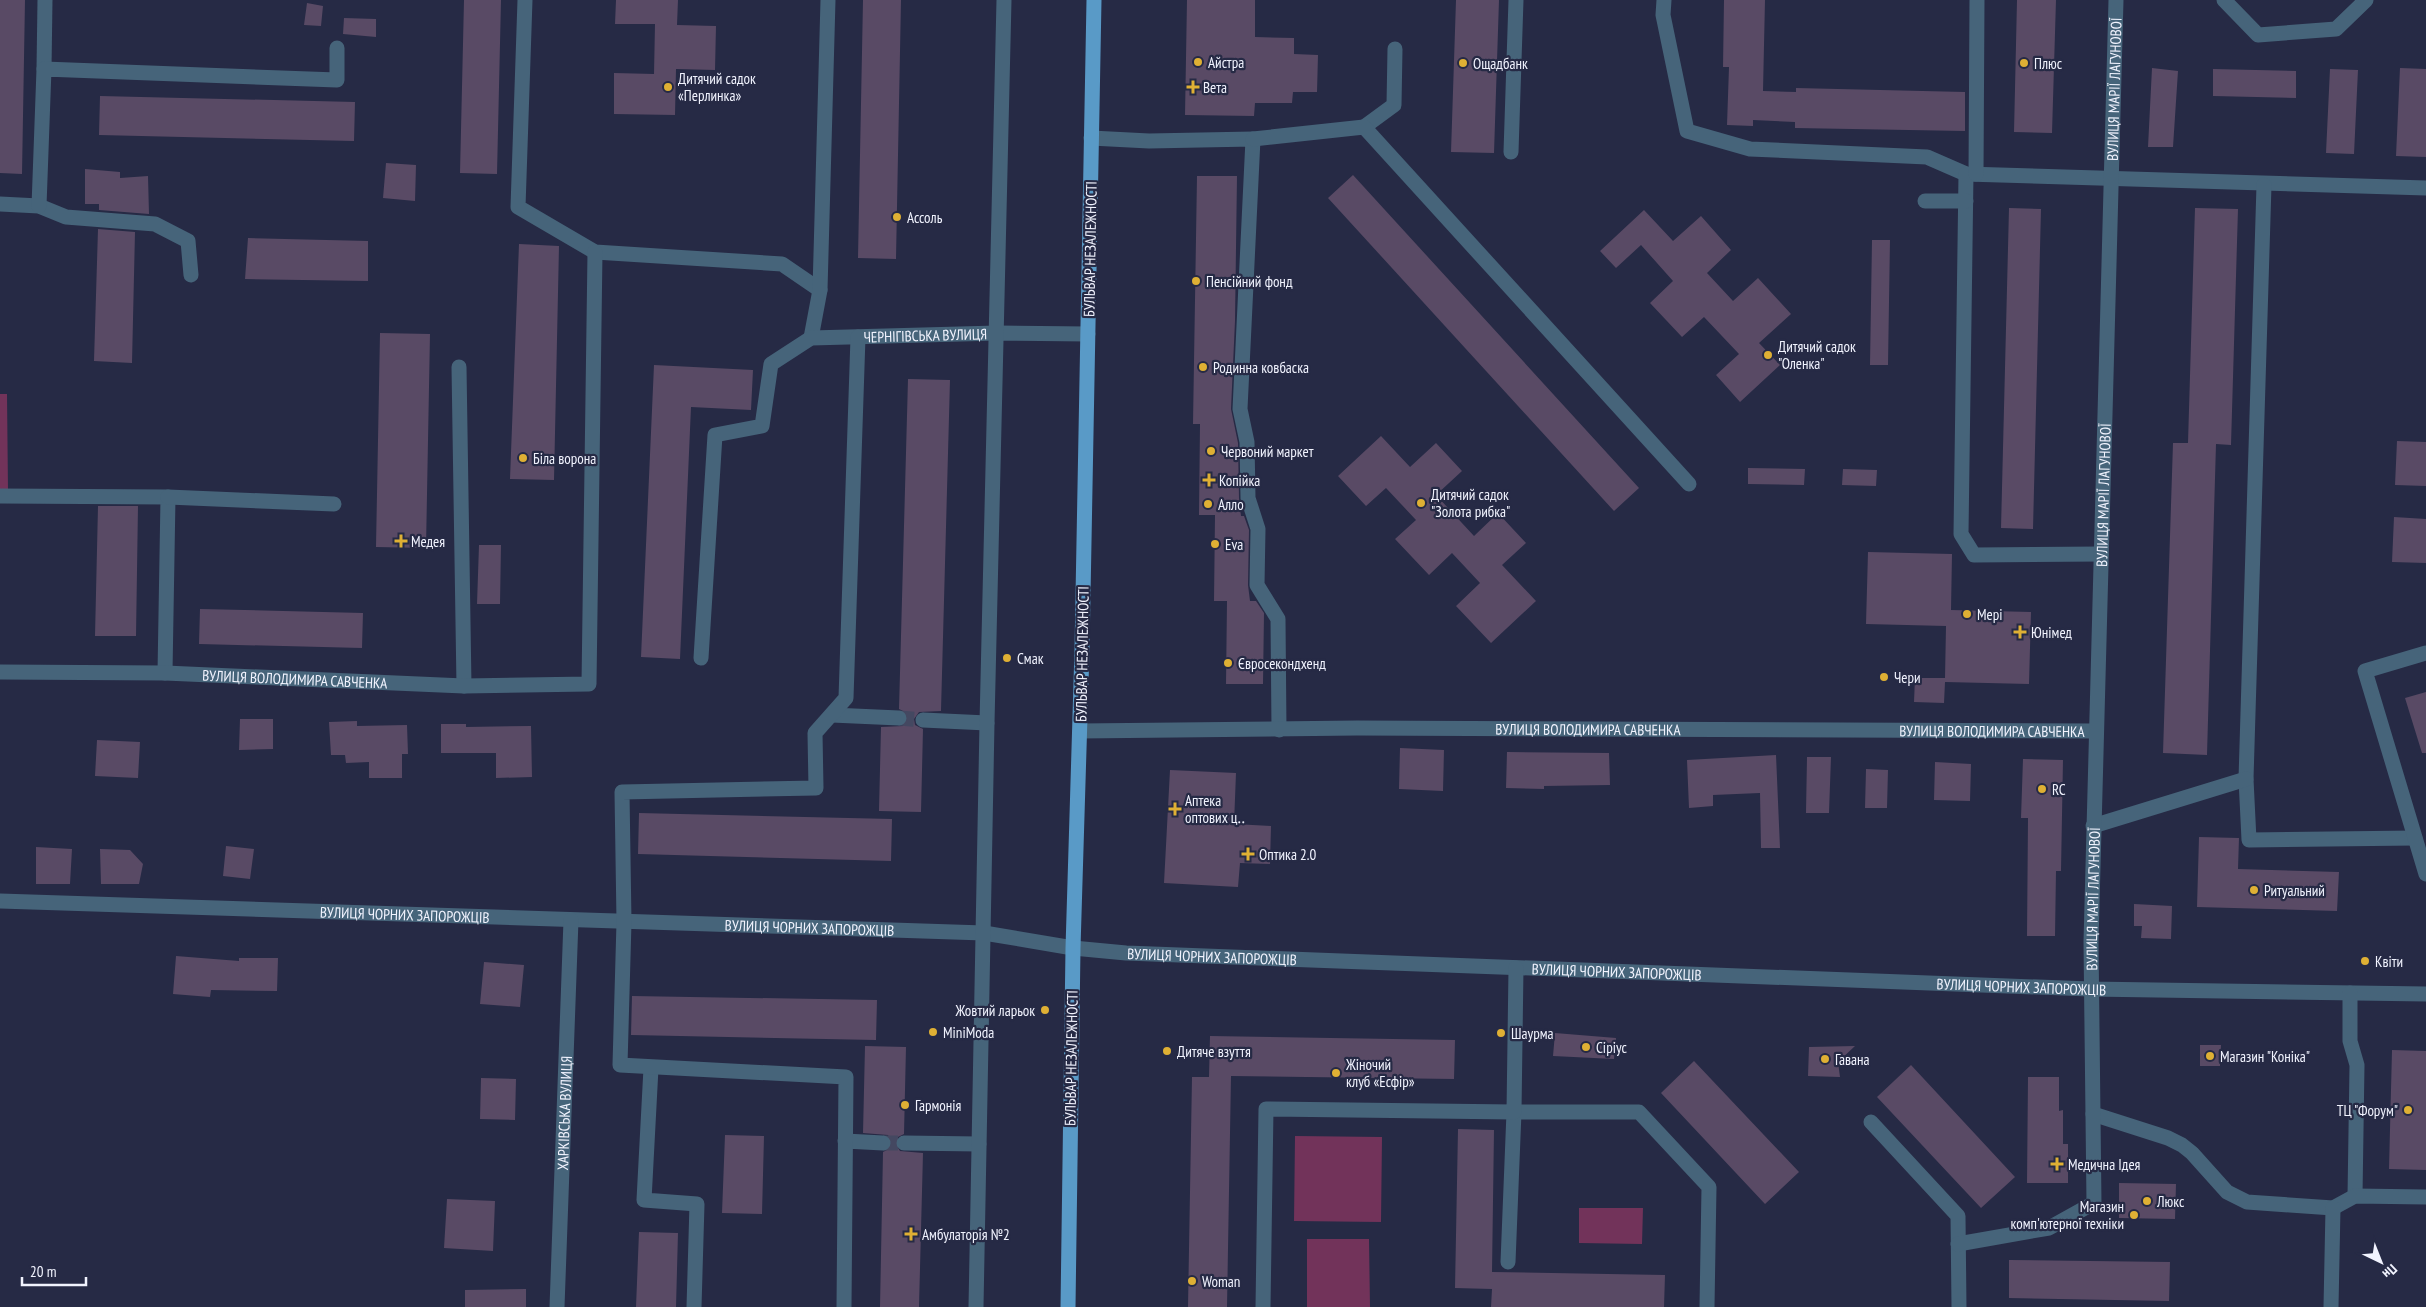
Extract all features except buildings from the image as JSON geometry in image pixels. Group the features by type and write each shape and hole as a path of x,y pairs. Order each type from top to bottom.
{"main road":[{"name":"БУЛЬВАР НЕЗАЛЕЖНОСТІ","path":"1068,1307 1073,948 1080,731 1094,0"}],"street":[{"path":"39,206 45,0"},
{"path":"525,0 518,207 595,252 782,264 820,290"},
{"path":"701,658 715,435 762,426 772,364 811,338 820,290 828,0"},
{"path":"976,1307 987,723 1004,0"},
{"path":"1511,152 1516,0"},
{"path":"1664,0 1662,15 1687,130 1750,149 1927,157 1971,174 2264,185 2426,188"},
{"path":"1978,0 1971,174 1966,201 1961,534 1974,555 2101,554"},
{"name":"ВУЛИЦЯ МАРІЇ ЛАГУНОВОЇ","path":"1958,1244 2049,1228 2094,1203 2090,989 2093,826 2113,178 2116,0"},
{"path":"2224,0 2258,35 2336,29 2366,0"},
{"path":"44,69 337,80 337,48"},
{"path":"1091,138 1149,141 1253,139 1364,127 1394,105 1396,49"},
{"path":"1364,127 1689,484"},
{"path":"1253,139 1240,409 1247,442 1248,498 1258,529 1257,586 1278,619 1279,730"},
{"path":"2264,185 2246,779 2249,840 2415,838"},
{"path":"1925,201 1966,201"},
{"path":"0,204 39,206 66,218 155,224 188,241 191,275"},
{"name":"ВУЛИЦЯ ВОЛОДИМИРА САВЧЕНКА","path":"0,672 165,673 464,686 589,684 595,252"},
{"name":"ЧЕРНІГІВСЬКА ВУЛИЦЯ","path":"811,338 997,333 1088,334"},
{"path":"844,1307 846,1077 620,1065 624,922 622,792 816,788 814,733 846,698 858,336"},
{"path":"460,367 464,686"},
{"path":"0,496 168,497 334,504"},
{"path":"165,673 168,497"},
{"path":"2426,653 2365,671 2426,874"},
{"path":"832,715 899,718"},
{"path":"923,720 987,723"},
{"name":"ВУЛИЦЯ ВОЛОДИМИРА САВЧЕНКА","path":"1080,731 2096,730"},
{"path":"2093,826 2246,779"},
{"name":"ВУЛИЦЯ ЧОРНИХ ЗАПОРОЖЦІВ","path":"0,901 984,933 1073,948 1126,953 1516,968 2090,989 2426,994"},
{"name":"ХАРКІВСЬКА ВУЛИЦЯ","path":"557,1307 571,920"},
{"path":"1508,1262 1514,1112 1516,968"},
{"path":"2350,993 2350,1041 2357,1065 2355,1196"},
{"path":"651,1068 644,1200 697,1204 694,1307"},
{"path":"1263,1307 1266,1109 1639,1112 1709,1187 1707,1307"},
{"path":"2093,1114 2168,1138 2182,1146 2192,1153 2222,1187 2240,1200 2264,1204 2333,1208 2355,1196 2426,1197"},
{"path":"1871,1122 1958,1216 1959,1307"},
{"path":"845,1141 883,1143"},
{"path":"904,1143 979,1144"},
{"path":"2331,1307 2333,1208"}],"shaded area":[{"path":"0,394 7,394 8,491 0,491"},
{"path":"1295,1136 1382,1137 1381,1222 1294,1221"},
{"path":"1579,1208 1643,1208 1642,1244 1579,1243"},
{"path":"1307,1239 1369,1239 1370,1307 1307,1307"}],"tunnel":[{"path":"899,718 923,720"},
{"path":"883,1143 904,1143"}],"place":[{"name":"Айстра","path":"1198,62"},
{"name":"Ощадбанк","path":"1463,63"},
{"name":"Плюс","path":"2024,63"},
{"name":"Дитячий садок «Перлинка»","path":"668,87"},
{"name":"Вета","path":"1193,87"},
{"name":"Ассоль","path":"897,217"},
{"name":"Пенсійний фонд","path":"1196,281"},
{"name":"Дитячий садок \"Оленка\"","path":"1768,355"},
{"name":"Родинна ковбаска","path":"1203,367"},
{"name":"Червоний маркет","path":"1211,451"},
{"name":"Біла ворона","path":"523,458"},
{"name":"Копійка","path":"1209,480"},
{"name":"Дитячий садок \"Золота рибка\"","path":"1421,503"},
{"name":"Алло","path":"1208,504"},
{"name":"Медея","path":"401,541"},
{"name":"Eva","path":"1215,544"},
{"name":"Мері","path":"1967,614"},
{"name":"Юнімед","path":"2020,632"},
{"name":"Смак","path":"1007,658"},
{"name":"Євросекондхенд","path":"1228,663"},
{"name":"Чери","path":"1884,677"},
{"name":"RC","path":"2042,789"},
{"name":"Аптека оптових ц‥","path":"1175,809"},
{"name":"Оптика 2.0","path":"1248,854"},
{"name":"Ритуальний","path":"2254,890"},
{"name":"Квіти","path":"2365,961"},
{"name":"Жовтий ларьок","path":"1045,1010"},
{"name":"MiniModa","path":"933,1032"},
{"name":"Шаурма","path":"1501,1033"},
{"name":"Сіріус","path":"1586,1047"},
{"name":"Дитяче взуття","path":"1167,1051"},
{"name":"Магазин \"Коніка\"","path":"2210,1056"},
{"name":"Гавана","path":"1825,1059"},
{"name":"Жіночий клуб «Есфір»","path":"1336,1073"},
{"name":"Гармонія","path":"905,1105"},
{"name":"ТЦ \"Форум\"","path":"2408,1110"},
{"name":"Медична Ідея","path":"2057,1164"},
{"name":"Люкс","path":"2147,1201"},
{"name":"Магазин комп'ютерної техніки","path":"2134,1215"},
{"name":"Амбулаторія №2","path":"911,1234"},
{"name":"Woman","path":"1192,1281"}]}
